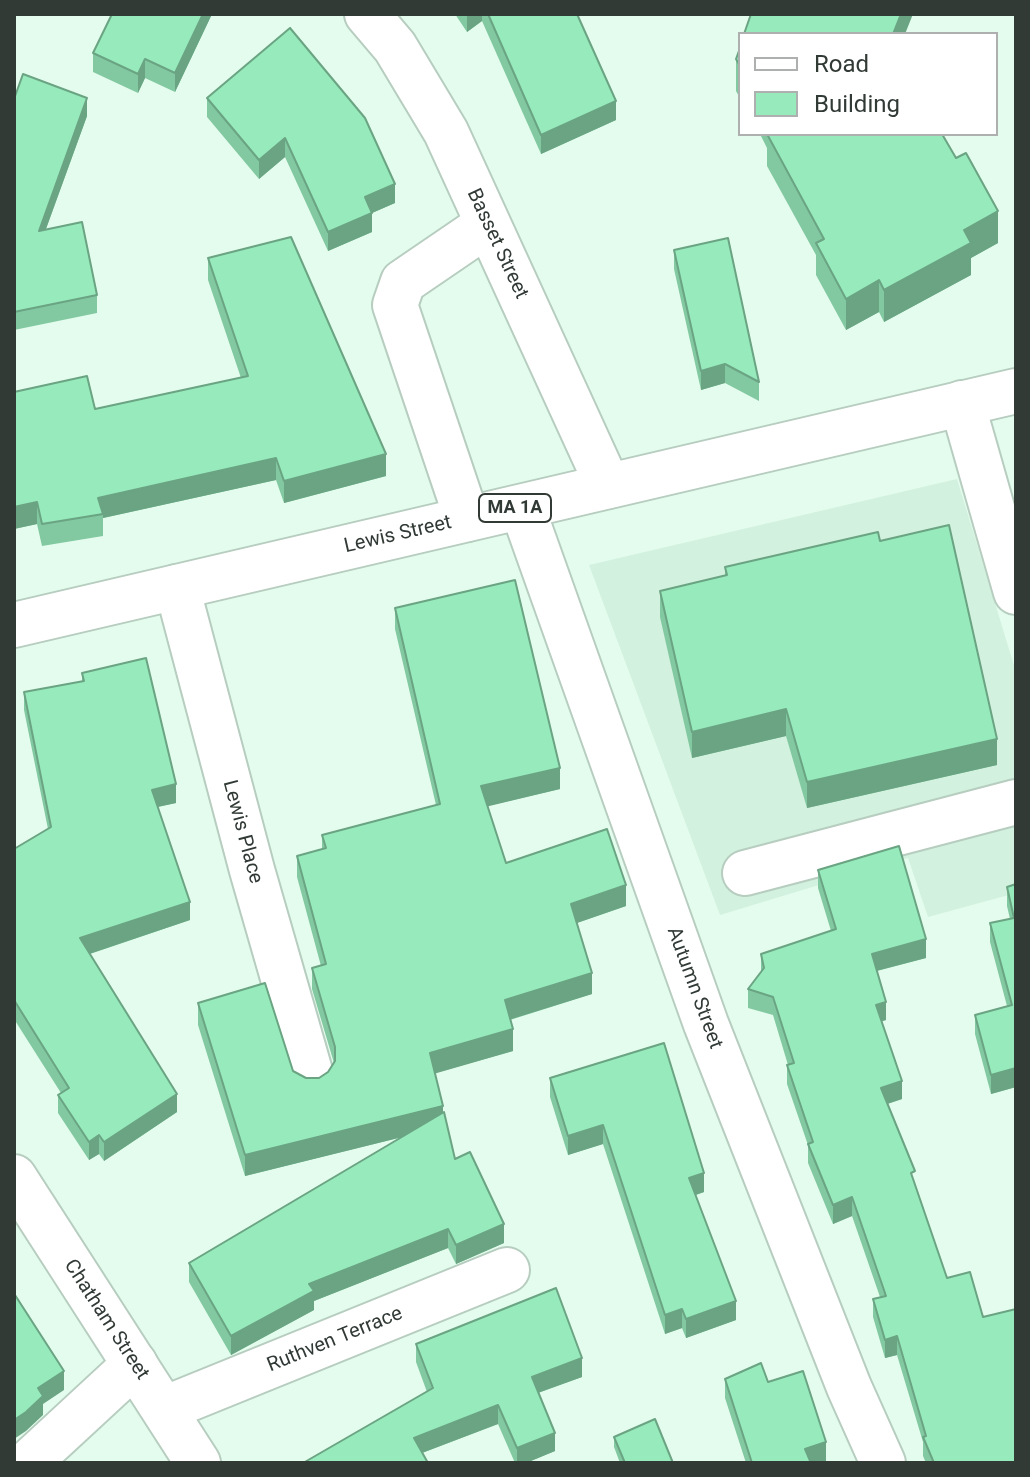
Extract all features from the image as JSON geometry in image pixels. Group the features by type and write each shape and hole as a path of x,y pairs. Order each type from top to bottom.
{"street":[{"name":"Basset Street","path":"367,14 395,47 446,132 608,486"},
{"path":"467,519 395,305 403,282 488,224"},
{"name":"Lewis Street","path":"14,625 1016,391"},
{"path":"962,403 1016,592"},
{"name":"Autumn Street","path":"522,507 706,1024 832,1345 883,1463"},
{"name":"Lewis Place","path":"177,587 252,870 311,1075"},
{"path":"745,873 1016,802"},
{"name":"Chatham Street","path":"14,1177 198,1463"},
{"name":"Ruthven Terrace","path":"164,1409 507,1270"},
{"path":"28,1463 135,1364"}],"shaded area":[{"path":"957,479 1016,672 1016,893 928,917 908,858 720,915 589,565"}],"building":[{"path":"112,14 203,14 175,73 145,59 138,74 93,53"},
{"path":"488,14 577,14 616,101 541,135"},
{"path":"751,14 901,14 894,32 745,32"},
{"path":"290,28 365,118 395,184 365,197 372,213 328,232 285,138 259,160 207,98"},
{"path":"23,74 87,98 39,231 82,222 97,295 14,312 14,99"},
{"path":"768,136 943,136 956,158 966,153 998,211 964,230 971,243 884,290 879,280 846,299 816,243 824,239"},
{"path":"291,237 386,454 284,481 276,458 98,498 103,514 42,524 37,502 14,507 14,392 87,376 95,409 248,376 208,258"},
{"path":"728,238 759,382 725,364 701,371 674,250"},
{"path":"949,525 997,739 807,782 786,709 692,732 660,591 727,575 725,567 878,532 880,541"},
{"path":"515,580 560,768 481,786 506,863 607,829 626,885 571,904 592,973 505,1000 513,1029 430,1053 443,1106 245,1155 198,1003 265,983 293,1071 306,1078 319,1078 328,1072 335,1061 335,1047 312,968 326,964 297,856 326,848 322,835 440,804 395,608"},
{"path":"146,658 176,784 152,790 190,902 80,938 177,1094 104,1142 99,1135 89,1142 58,1095 69,1088 14,1000 14,849 51,827 24,692 84,681 82,673"},
{"path":"899,846 926,939 872,954 886,1002 876,1005 902,1081 881,1088 915,1171 911,1173 947,1278 970,1272 983,1317 1016,1309 1016,1463 934,1463 923,1437 926,1436 897,1336 885,1340 873,1299 886,1296 852,1197 833,1205 808,1144 813,1142 787,1065 794,1063 773,997 748,989 764,968 761,954 836,929 818,870"},
{"path":"1016,884 1016,1068 991,1075 975,1015 1012,1005 990,923 1014,918 1007,887"},
{"path":"664,1043 704,1173 689,1178 736,1301 686,1319 682,1309 665,1315 603,1125 568,1136 550,1078"},
{"path":"444,1112 455,1159 470,1152 504,1224 456,1245 448,1229 309,1284 314,1291 231,1336 189,1263"},
{"path":"556,1288 582,1358 532,1377 555,1433 517,1448 498,1405 414,1438 428,1463 303,1463 433,1388 416,1344"},
{"path":"14,1296 64,1371 38,1388 43,1396 14,1420"},
{"path":"761,1363 768,1382 803,1371 826,1442 805,1449 811,1463 752,1463 725,1379"},
{"path":"655,1419 673,1463 625,1463 614,1437"}]}
